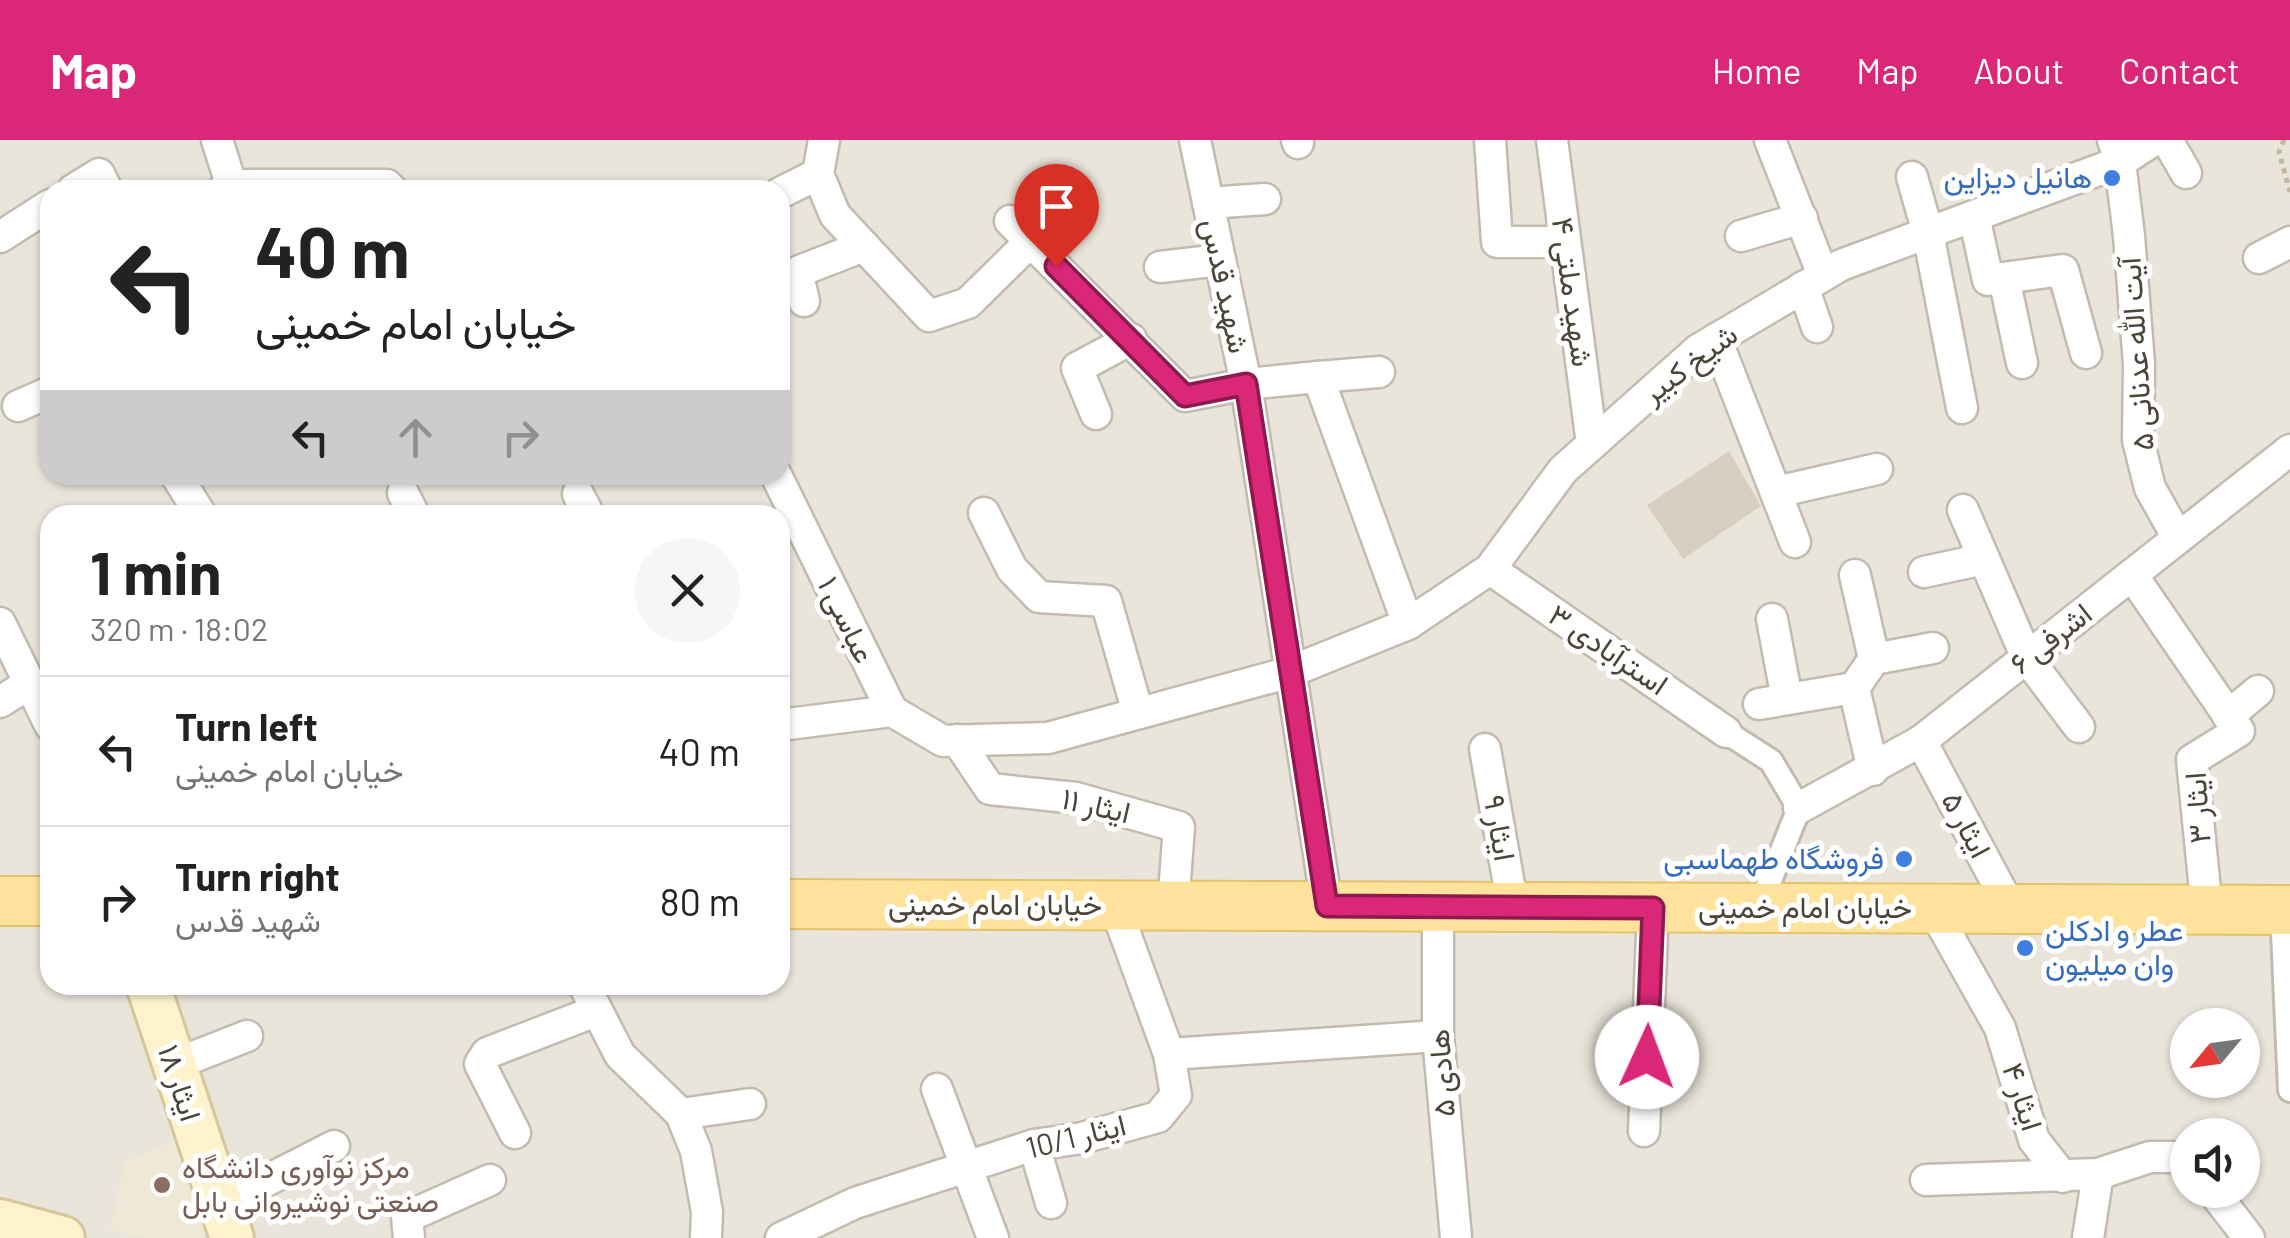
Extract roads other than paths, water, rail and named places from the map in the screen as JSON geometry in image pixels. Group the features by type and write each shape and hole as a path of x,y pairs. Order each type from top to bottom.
{"main road":[{"path":"0,901 40,901"},
{"name":"خیابان امام خمینی","path":"790,904 2286,910"},
{"name":"ایثار ۱۸","path":"151,995 220,1227"},
{"path":"0,1221 62,1238"}],"street":[{"path":"217,140 227,180"},
{"path":"824,140 818,174 835,215 929,316 968,303 1020,231 1185,396 1246,384 1379,372"},
{"name":"شهید قدس","path":"1196,140 1246,384 1327,906"},
{"path":"1490,140 1497,242 1566,242"},
{"name":"شهید ملتی ۴","path":"1552,140 1592,444"},
{"path":"1770,140 1802,218 1816,327"},
{"name":"شیخ کبیر","path":"957,740 1048,738 1288,673 1408,624 1490,569 1563,470 1698,350 1813,282 1974,216 2116,151 2154,140"},
{"path":"2167,140 2186,174"},
{"name":"آیت الله عدنانی ۵","path":"2116,151 2139,364 2138,440 2150,488 2178,538"},
{"path":"790,188 818,174"},
{"path":"1912,177 1928,232 1962,408"},
{"path":"1208,203 1265,199"},
{"path":"0,237 40,211"},
{"path":"1974,216 1988,280 2063,270 2086,353"},
{"path":"1741,236 1802,218"},
{"path":"2260,258 2290,242"},
{"path":"804,300 798,272 864,246"},
{"path":"1160,267 1220,260"},
{"path":"2004,278 2022,362"},
{"path":"1096,414 1076,368 1130,339"},
{"path":"1716,339 1795,542"},
{"path":"1318,378 1408,624"},
{"path":"18,406 40,396"},
{"name":"اشرفی ۶","path":"1800,808 1922,741 2290,450"},
{"path":"1776,492 1877,469"},
{"name":"عباسی ۱","path":"781,485 892,711"},
{"path":"1962,510 2027,658 2079,727"},
{"path":"984,513 1012,568 1039,597 1106,602 1138,713"},
{"path":"1924,572 1984,559"},
{"name":"استرآبادی ٣","path":"1490,569 1726,732"},
{"path":"1855,574 1874,660"},
{"path":"2132,575 2233,723 2258,691"},
{"path":"1772,619 1773,702 1854,688 1874,660 1933,648"},
{"path":"0,623 40,704"},
{"path":"0,702 30,684"},
{"path":"1854,688 1873,770"},
{"path":"790,724 892,711 943,741 957,740"},
{"name":"ایثار ۳","path":"2207,910 2192,760 2233,723"},
{"path":"1726,732 1771,761 1800,808 1760,908"},
{"name":"ایثار ۱۱","path":"957,740 990,789 1076,798 1179,826 1173,906"},
{"name":"ایثار ۵","path":"1922,741 2011,909"},
{"name":"ایثار ۹","path":"1485,750 1513,907"},
{"name":"ایثار 10/1","path":"781,1238 856,1202 1034,1146 1082,1138 1158,1117 1176,1095 1169,1054 1115,906"},
{"name":"هادی ۵","path":"1438,907 1438,1036 1456,1238"},
{"path":"1644,1131 1653,908"},
{"name":"ایثار ۴","path":"1933,909 2000,1028 2034,1140 2063,1178"},
{"path":"2286,910 2290,1090"},
{"path":"515,1133 480,1064 487,1053 590,998 620,1055 681,1114 696,1151 707,1212 706,1238"},
{"path":"174,1065 246,1036"},
{"path":"1169,1054 1438,1036"},
{"path":"937,1089 993,1238"},
{"path":"681,1114 750,1104"},
{"path":"220,1227 334,1146"},
{"path":"1034,1146 1050,1203"},
{"path":"1926,1180 2063,1178 2098,1174 2150,1156 2170,1160"},
{"path":"2088,1238 2098,1174"},
{"path":"409,1238 407,1217 490,1180"},
{"path":"2226,1208 2248,1238"}],"place":[{"name":"هانیل دیزاین","path":"2112,178"},
{"name":"فروشگاه طهماسبی","path":"1904,859"},
{"name":"عطر و ادکلن وان میلیون","path":"2025,948"},
{"name":"مرکز نوآوری دانشگاه صنعتی نوشیروانی بابل","path":"162,1185"}]}
